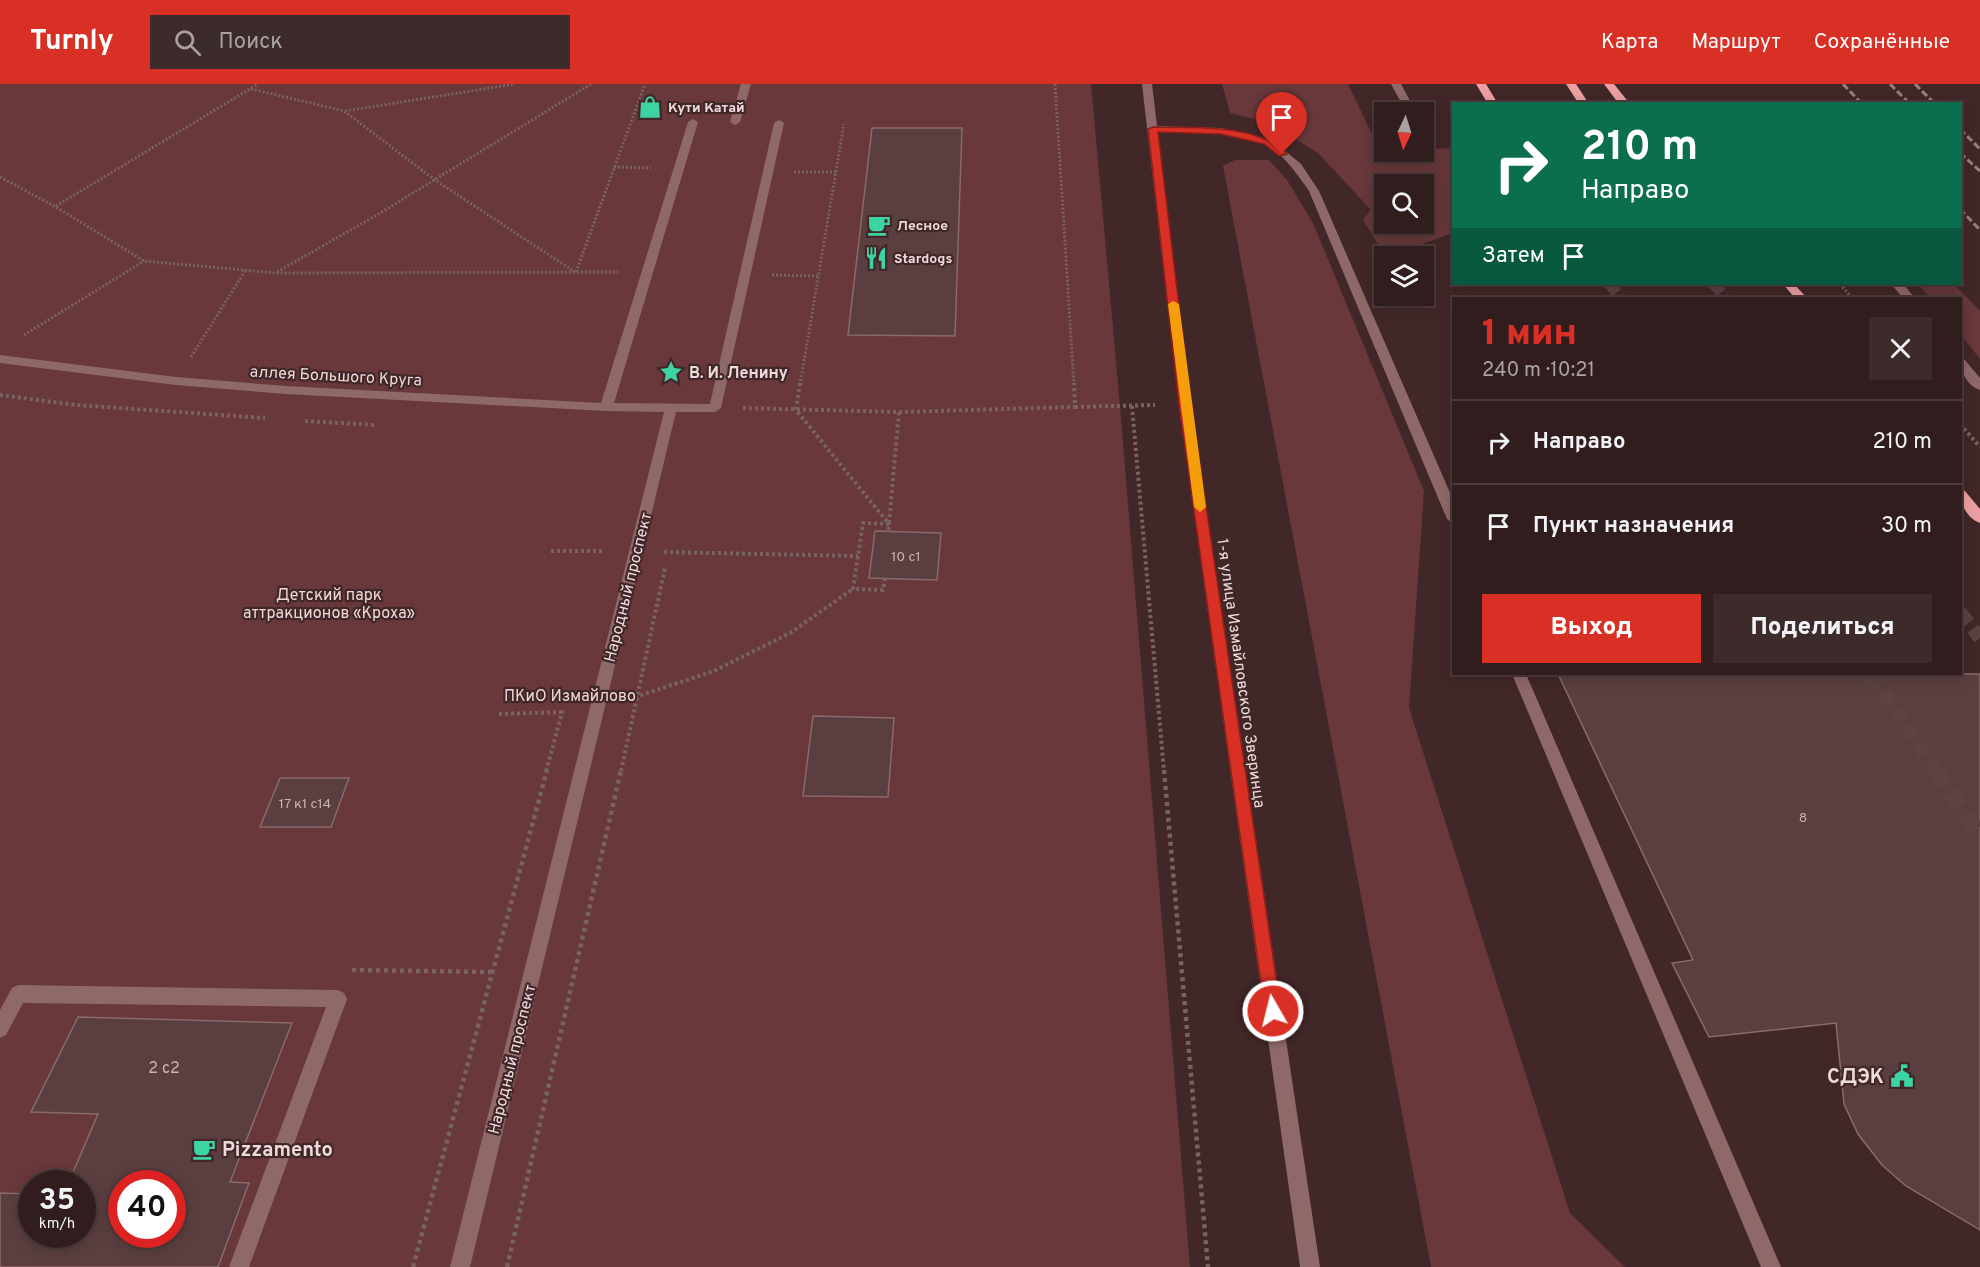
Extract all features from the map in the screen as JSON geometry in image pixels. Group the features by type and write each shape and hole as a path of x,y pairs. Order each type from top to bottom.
{"main road":[{"path":"1480,84 1492,102"},
{"path":"1571,84 1583,102"},
{"path":"1609,84 1623,102"},
{"path":"1789,285 1800,297"},
{"path":"1962,496 1980,518"}],"street":[{"path":"735,122 746,84"},
{"name":"1-я улица Измайловского Зверинца","path":"1147,84 1185,405 1310,1267"},
{"path":"1396,84 1406,102"},
{"path":"606,406 693,122"},
{"path":"671,407 715,408 779,123"},
{"path":"1153,129 1221,131 1268,142 1297,166 1314,191 1452,514"},
{"path":"1898,285 1908,297"},
{"name":"аллея Большого Круга","path":"0,359 177,381 286,390 606,406 671,407"},
{"path":"1962,364 1980,386"},
{"name":"Народный проспект","path":"460,1267 671,407"},
{"path":"1519,675 1771,1267"},
{"path":"0,1029 18,994 338,999 239,1267"}],"path":[{"path":"56,207 258,84"},
{"path":"251,89 344,111 516,84"},
{"path":"276,273 435,180 591,84"},
{"path":"576,272 645,84"},
{"path":"1055,84 1075,407"},
{"path":"344,111 435,180 576,272"},
{"path":"844,124 796,410 889,524"},
{"path":"614,167 679,168"},
{"path":"768,172 836,172"},
{"path":"0,177 56,207 144,261 276,273 647,273"},
{"path":"19,338 144,261"},
{"path":"177,381 245,271"},
{"path":"745,275 818,276"},
{"path":"1841,285 1851,297"},
{"path":"715,408 899,412 1185,405"},
{"path":"1131,406 1208,1267"},
{"path":"888,532 899,412"},
{"path":"1962,426 1980,447"},
{"path":"853,589 863,523 889,524"},
{"path":"603,563 609,541"},
{"path":"507,1267 638,696 671,541"},
{"path":"551,551 616,551"},
{"path":"660,552 858,556"},
{"path":"500,714 562,712 597,708 714,671 790,633 853,589 883,590 885,578"},
{"path":"413,1267 566,700"}],"green space":[{"name":"ПКиО Измайлово","path":"0,84 1091,84 1120,406 1190,1267 0,1267"},
{"path":"1222,84 1348,84 1374,138 1374,162 1434,162 1434,149 1452,148 1452,233 1416,246 1379,246 1363,220 1371,210 1318,153 1270,123 1230,113"},
{"path":"1235,160 1269,160 1287,180 1313,223 1424,491 1409,708 1570,1213 1625,1267 1431,1267 1223,166"},
{"path":"1919,285 1955,285 1980,311 1980,359 1962,336 1962,297 1929,297"}],"building":[{"path":"872,128 962,128 955,336 848,335"},
{"path":"875,531 941,533 937,580 869,578"},
{"path":"1980,674 1980,1230 1906,1186 1882,1165 1858,1134 1844,1104 1836,1023 1709,1037 1672,963 1693,960 1558,675"},
{"path":"813,716 894,718 888,797 803,796"},
{"path":"280,778 349,778 331,827 260,827"},
{"path":"78,1017 292,1023 230,1182 249,1183 218,1267 0,1267 0,1193 18,1194 18,1248 96,1248 96,1170 74,1170 98,1114 31,1112"}],"tunnel":[{"path":"1611,285 1619,297"},
{"path":"1715,285 1724,297"},
{"path":"1962,615 1980,638"},
{"path":"1872,675 1936,771"},
{"path":"1935,770 1980,837"}],"railway":[{"path":"1843,84 1860,102"},
{"path":"1890,84 1908,102"},
{"path":"1915,84 1933,102"},
{"path":"1962,131 1980,149"},
{"path":"1962,155 1980,171"},
{"path":"1962,211 1980,230"}],"slow traffic":[{"path":"1173,304 1200,507"}],"place":[{"name":"Кути Катай","path":"650,107"},
{"name":"Лесное","path":"879,225"},
{"name":"Stardogs","path":"876,258"},
{"name":"В. И. Ленину","path":"671,372"},
{"name":"СДЭК","path":"1902,1076"},
{"name":"Pizzamento","path":"204,1149"}],"route":[{"path":"1273,1011 1185,405 1153,129 1221,131 1268,142 1282,154"}],"park label":[{"name":"Детский парк аттракционов «Кроха»","path":"329,603"}]}
